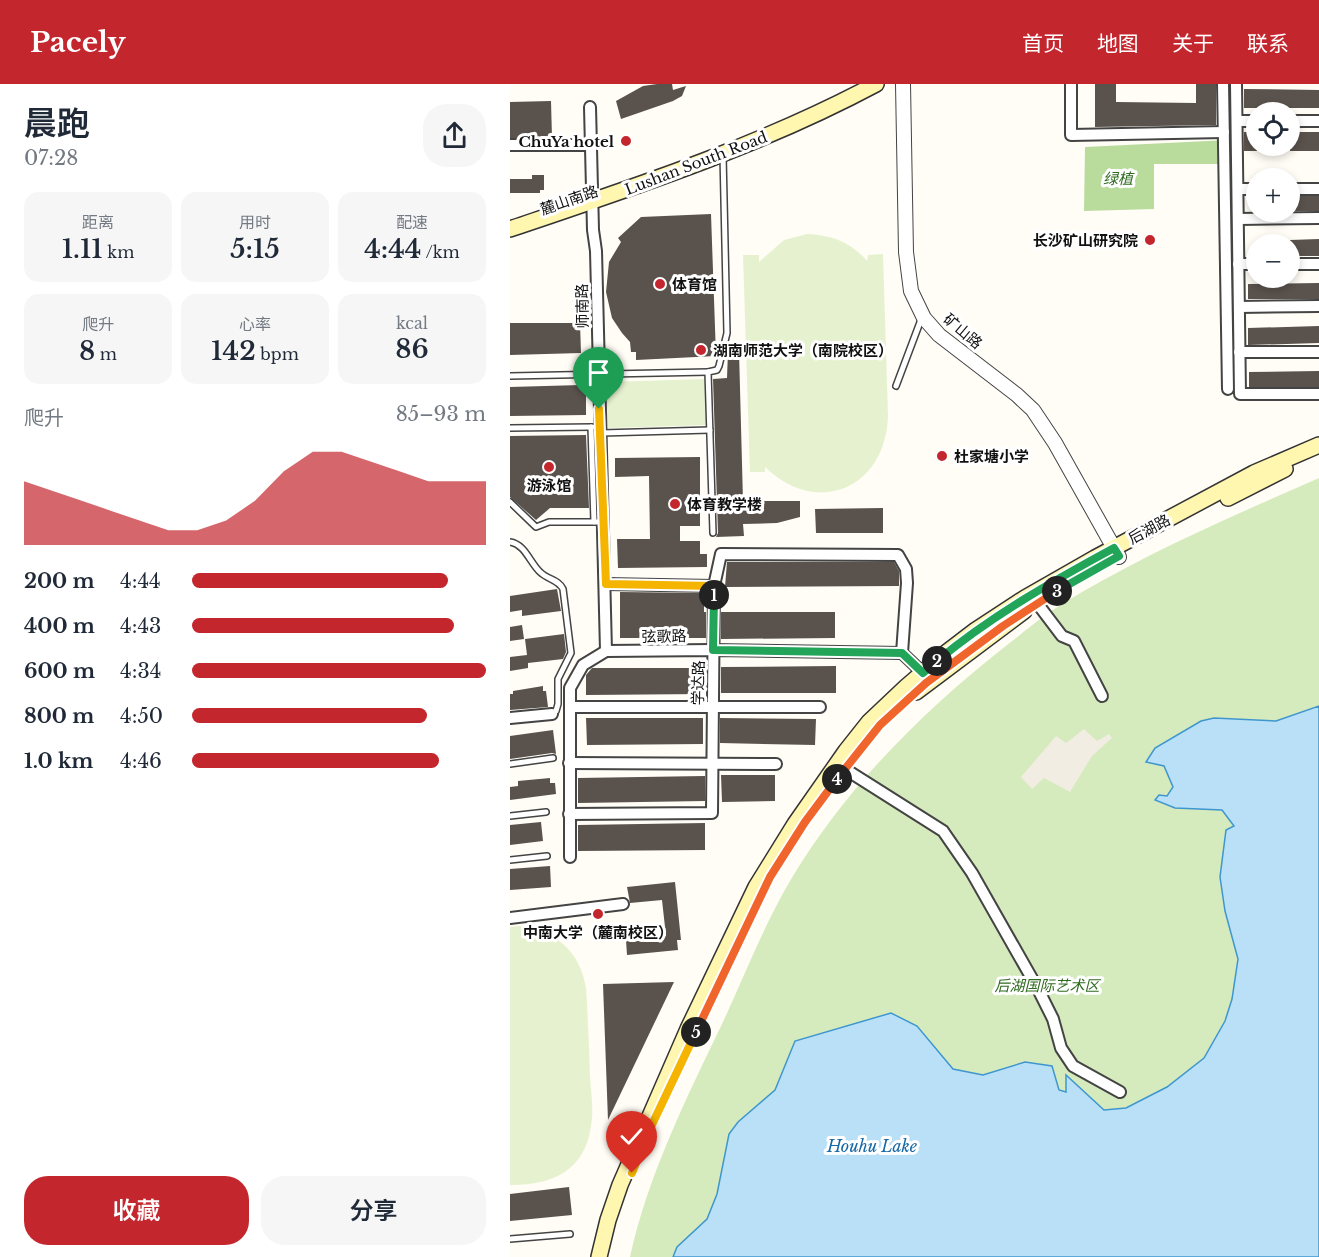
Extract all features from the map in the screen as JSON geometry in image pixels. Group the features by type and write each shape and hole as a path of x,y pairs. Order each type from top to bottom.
{"main road":[{"name":"麓山南路","path":"510,220 593,196 728,144 861,84"},
{"name":"Lushan South Road","path":"510,229 593,196 723,154 777,132 876,84"},
{"name":"后湖路","path":"607,1257 616,1219 648,1133 747,924 776,868 805,822 880,725 926,683 1037,603 1120,550 1254,473 1319,445"},
{"name":"后湖路","path":"599,1257 620,1185 688,1029 764,874 795,824 846,751 869,723 923,673 976,630 1050,583 1319,454"}],"street":[{"name":"矿山路","path":"903,84 907,269 911,291 924,312 935,324 1015,385 1039,409 1120,550"},
{"name":"矿山路","path":"908,84 912,264 915,286 924,312"},
{"path":"1071,84 1071,135 1224,132"},
{"path":"1223,84 1228,388"},
{"path":"1236,84 1240,394 1319,394"},
{"name":"师南路","path":"590,107 596,251 599,522 606,579 606,651"},
{"path":"1237,121 1246,121"},
{"path":"1300,121 1319,121"},
{"path":"510,145 591,145"},
{"path":"1238,189 1246,189"},
{"path":"1300,189 1319,189"},
{"path":"1238,219 1319,218"},
{"path":"1238,264 1246,264"},
{"path":"1300,264 1319,264"},
{"path":"1239,307 1319,306"},
{"path":"1239,352 1319,352"},
{"name":"学达路","path":"569,814 712,813 714,586 721,554 898,555 906,569 907,583 902,653"},
{"path":"606,579 714,586"},
{"path":"1037,603 1062,636 1074,641 1102,696"},
{"path":"570,857 570,688 583,664 606,651"},
{"name":"弦歌路","path":"606,651 902,653"},
{"path":"902,653 923,673"},
{"path":"570,707 820,707"},
{"path":"510,718 552,714"},
{"path":"569,764 776,764"},
{"path":"845,769 943,831 972,873 1040,991 1053,1018 1061,1048 1073,1066 1120,1092"},
{"path":"510,918 623,904"}],"lane":[{"path":"510,376 598,376 717,370 727,333 723,154"},
{"path":"896,386 924,312"},
{"path":"708,372 713,533"},
{"path":"510,428 710,430"},
{"path":"510,502 536,527 549,522 599,522"},
{"path":"510,542 519,545 539,572 560,583 563,589 571,653 558,679 558,704 556,711 552,714"},
{"path":"510,764 553,758"},
{"path":"510,816 546,812"},
{"path":"510,860 547,856"},
{"path":"510,1239 570,1233"}],"green space":[{"name":"绿植","path":"1228,140 1229,164 1154,164 1154,209 1084,211 1085,147"},
{"path":"807,234 824,236 847,244 867,261 868,255 883,254 888,416 884,441 875,462 862,477 845,488 826,492 806,491 785,482 765,467 765,472 750,472 743,255 759,255 759,262 784,240"},
{"path":"705,379 707,425 608,428 606,382"},
{"name":"后湖国际艺术区","path":"1319,478 1319,1257 630,1257 647,1197 669,1138 772,915 812,847 861,783 916,724 945,697 1052,610 1121,570 1220,522"},
{"path":"519,926 555,938 572,953 583,975 586,988 592,1114 588,1141 582,1154 565,1172 541,1182 510,1185 510,927"}],"shaded area":[{"path":"1084,729 1097,741 1109,734 1112,738 1092,756 1070,792 1044,778 1032,789 1021,777 1056,736 1066,743"}],"water":[{"name":"Houhu Lake","path":"1319,706 1319,1257 673,1257 677,1247 707,1219 717,1194 729,1134 738,1122 775,1090 795,1041 891,1013 917,1026 953,1069 983,1075 1025,1062 1052,1066 1059,1090 1066,1092 1066,1075 1104,1110 1126,1108 1167,1087 1204,1058 1225,1021 1232,999 1238,959 1225,911 1220,877 1226,830 1234,826 1222,810 1175,808 1155,800 1159,795 1167,796 1173,787 1164,766 1146,762 1155,748 1201,721 1214,718 1276,721"}],"building":[{"path":"672,84 673,90 686,86 682,96 673,101 621,119 616,101 643,86"},
{"path":"1095,84 1116,84 1116,102 1196,103 1196,84 1216,84 1216,125 1095,127"},
{"path":"1244,89 1319,90 1319,108 1300,108 1300,102 1246,102 1246,108 1244,108"},
{"path":"551,101 552,138 510,138 510,102"},
{"path":"1244,132 1246,132 1246,151 1244,151"},
{"path":"1300,132 1319,132 1319,151 1300,151"},
{"path":"532,175 544,175 544,190 540,190 540,193 510,193 510,179 532,179"},
{"path":"1300,196 1319,196 1319,211 1300,211"},
{"name":"体育馆","path":"711,214 716,356 636,360 636,352 631,352 630,342 612,318 606,292 609,262 621,242 618,238 641,217"},
{"path":"1319,239 1319,256 1300,256 1300,240"},
{"path":"1300,283 1319,283 1319,299 1248,299 1248,288 1300,288"},
{"path":"510,323 580,323 581,353 510,355"},
{"path":"1319,326 1319,343 1248,345 1248,328"},
{"path":"728,351 739,351 743,501 800,501 800,517 777,523 743,524 744,536 716,537 718,533 713,379 727,378"},
{"path":"1319,371 1319,387 1249,387 1249,372"},
{"path":"581,385 581,389 586,389 586,415 510,416 510,387"},
{"name":"游泳馆","path":"586,435 589,508 550,508 536,520 510,497 510,436"},
{"name":"体育教学楼","path":"700,457 700,526 680,526 680,541 700,541 700,554 707,554 707,567 618,568 617,539 650,539 649,476 615,477 615,458"},
{"path":"883,508 883,533 816,533 815,509"},
{"path":"727,562 894,562 899,571 899,586 725,587"},
{"path":"557,589 561,611 522,616 522,610 510,612 510,596"},
{"path":"620,592 704,593 706,638 620,638"},
{"path":"721,612 835,612 835,638 721,639"},
{"path":"522,625 524,639 510,641 510,627"},
{"path":"564,634 566,652 563,659 528,663 528,668 510,671 510,657 527,655 525,639"},
{"path":"836,666 836,693 721,693 721,667"},
{"path":"592,668 703,668 703,694 586,695 586,675"},
{"path":"543,686 548,707 510,710 510,694 513,694 513,691"},
{"path":"586,718 703,718 703,744 587,745"},
{"path":"720,718 816,719 815,745 720,743"},
{"path":"553,730 556,754 510,759 510,736"},
{"path":"721,775 775,775 775,801 722,802"},
{"path":"705,776 705,801 578,803 578,778"},
{"path":"550,778 550,783 555,783 556,794 510,800 510,787 518,786 518,781"},
{"path":"541,822 543,841 510,845 510,825"},
{"path":"705,823 705,850 578,851 578,825"},
{"path":"550,866 551,887 510,890 510,869"},
{"path":"675,882 681,940 677,940 678,950 627,955 626,940 666,936 662,900 630,903 627,887"},
{"path":"674,982 608,1120 603,984"},
{"path":"569,1187 572,1215 510,1221 510,1194"}],"place":[{"name":"ChuYa hotel","path":"626,141"},
{"name":"长沙矿山研究院","path":"1150,240"},
{"name":"体育馆","path":"660,284"},
{"name":"湖南师范大学（南院校区）","path":"701,350"},
{"name":"杜家塘小学","path":"942,456"},
{"name":"游泳馆","path":"549,467"},
{"name":"体育教学楼","path":"675,504"},
{"name":"中南大学（麓南校区）","path":"598,914"}],"route":[{"path":"599,409 606,584 714,586 713,650 902,653 923,673 976,630 1050,583 1114,548 1119,556 1037,603 973,648 926,683 880,725 860,748 805,822 770,877 648,1133 632,1173"}]}
